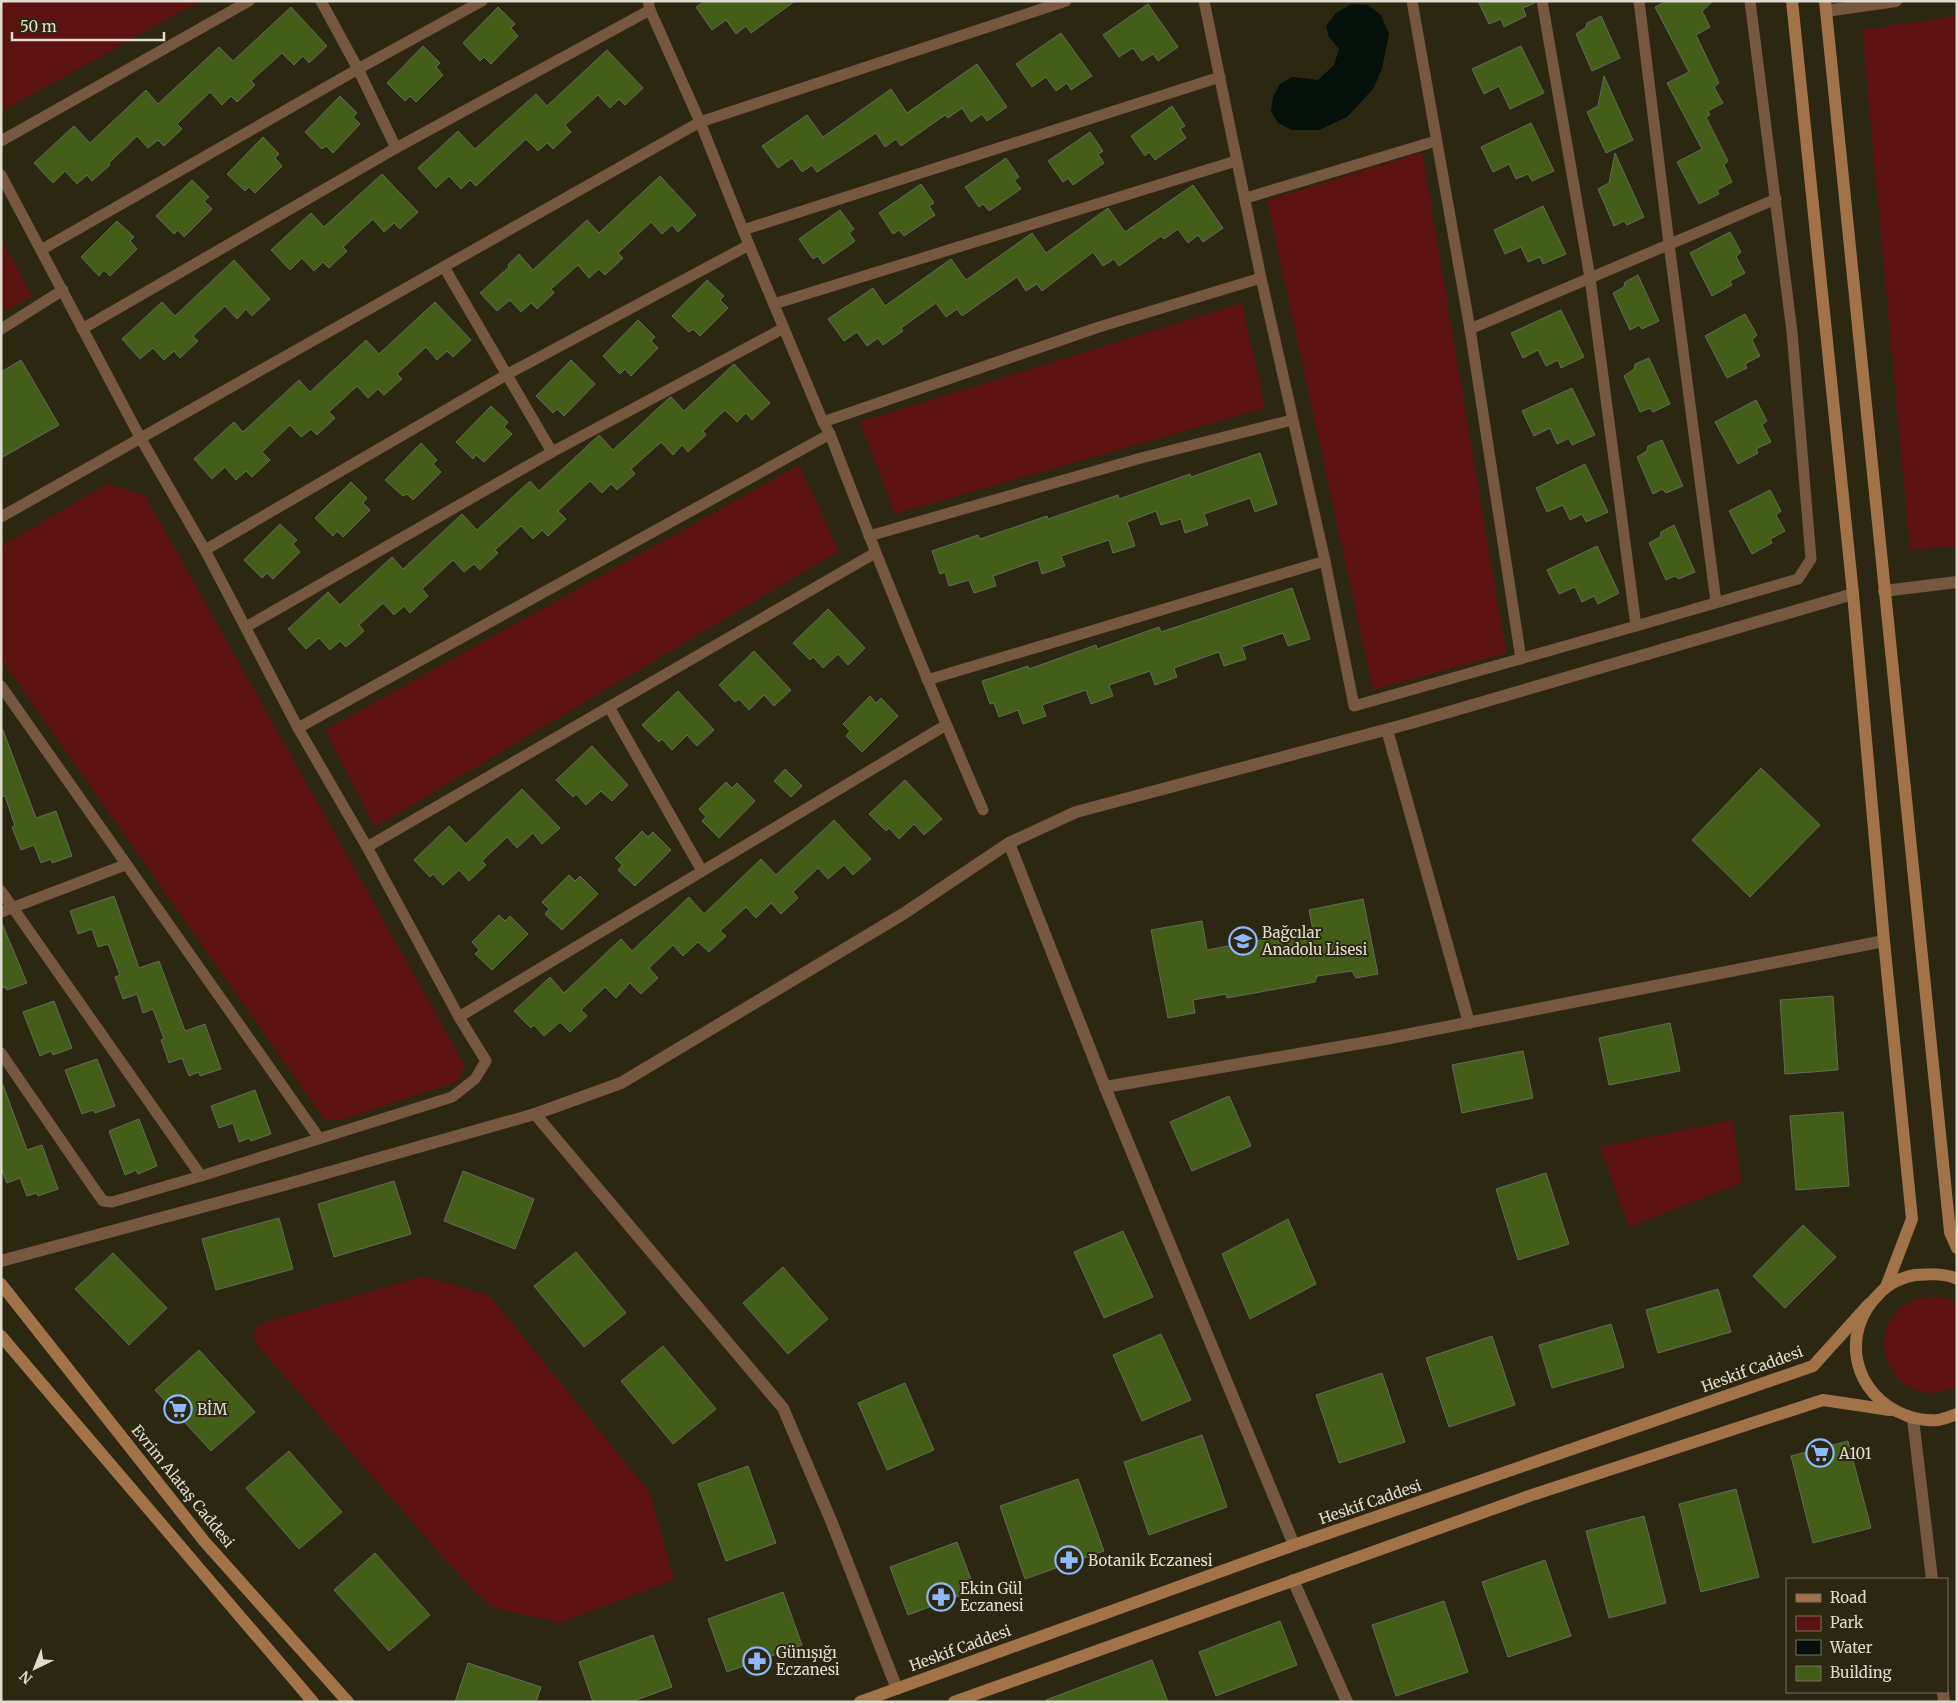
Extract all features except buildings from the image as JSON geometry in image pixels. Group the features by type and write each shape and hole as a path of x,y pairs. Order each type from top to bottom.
{"main road":[{"path":"1792,1 1853,594 1884,941 1912,1219 1886,1287"},
{"path":"1826,6 1950,1232 1957,1248"},
{"path":"1886,1287 1907,1276 1930,1273 1957,1279"},
{"name":"Evrim Alataş Caddesi","path":"1,1284 204,1541 348,1702"},
{"name":"Heskif Caddesi","path":"860,1702 1294,1545 1813,1366 1886,1287"},
{"path":"1869,1304 1858,1325 1855,1348 1859,1372 1872,1393 1890,1410"},
{"path":"1,1336 313,1702"},
{"path":"954,1702 1529,1496 1823,1400 1890,1410 1913,1419 1957,1419"},
{"path":"1938,1420 1957,1414"}],"street":[{"path":"1826,6 1896,1"},
{"path":"1884,591 1957,582"},
{"path":"1,1261 284,1186 535,1114 621,1083 903,914 1009,842 1076,812 1387,730 1853,594"},
{"path":"1387,730 1469,1023"},
{"path":"1009,842 1105,1087 1294,1545"},
{"path":"1105,1087 1386,1039 1884,941"},
{"path":"535,1114 783,1408 832,1523 897,1689"},
{"path":"1,1347 14,1351"},
{"path":"1913,1419 1932,1578"},
{"path":"1294,1580 1347,1702"}],"lane":[{"path":"1,141 249,1"},
{"path":"321,1 358,69 396,148"},
{"path":"41,250 358,69 482,1"},
{"path":"1,517 700,122 1066,1"},
{"path":"1204,1 1236,161 1246,198 1261,278 1325,561 1354,706 1798,579 1811,559 1792,332 1750,1"},
{"path":"1412,1 1470,329 1521,659"},
{"path":"1542,1 1590,278 1636,626"},
{"path":"1639,1 1716,602"},
{"path":"82,329 396,148 649,6 700,122 748,246 823,422 830,434 875,553 983,810"},
{"path":"743,230 1220,77"},
{"path":"1246,198 1436,141"},
{"path":"774,304 1236,161"},
{"path":"1,175 141,439 205,550 298,728 367,848 459,1017 486,1061 475,1079 452,1097 112,1202 103,1201 1,1053"},
{"path":"1470,329 1776,199"},
{"path":"205,550 506,375 748,246"},
{"path":"444,267 552,452"},
{"path":"823,422 1099,327 1261,278"},
{"path":"1,329 63,290"},
{"path":"246,627 552,452 784,328"},
{"path":"869,536 1141,458 1292,420"},
{"path":"298,728 830,434"},
{"path":"367,848 875,553"},
{"path":"927,680 1325,561"},
{"path":"1,686 125,865 319,1138"},
{"path":"609,707 702,871"},
{"path":"459,1017 946,725"},
{"path":"7,909 125,865"},
{"path":"1,891 7,909 201,1176"}],"green space":[{"path":"1,1 200,1 1,112"},
{"path":"1957,16 1957,546 1910,550 1862,30"},
{"path":"1422,152 1506,653 1373,690 1267,201"},
{"path":"1,239 32,296 1,313"},
{"path":"1242,303 1265,408 895,514 860,422"},
{"path":"799,465 839,551 375,827 325,730"},
{"path":"107,484 145,495 464,1064 459,1081 343,1120 325,1120 1,659 1,546"},
{"path":"1733,1120 1741,1183 1629,1227 1600,1147"},
{"path":"424,1276 490,1296 650,1493 674,1580 560,1623 491,1607 458,1574 257,1345 253,1334 257,1326 266,1322"},
{"path":"1929,1297 1946,1298 1957,1304 1957,1387 1933,1393 1913,1389 1898,1378 1888,1363 1884,1345 1887,1327 1897,1311 1914,1300"}],"water":[{"path":"1351,4 1368,5 1381,15 1389,34 1382,69 1373,89 1347,117 1319,130 1292,130 1278,123 1271,111 1273,97 1280,84 1292,77 1318,80 1334,65 1339,49 1329,37 1326,26 1336,13"}],"place":[{"name":"Bağcılar Anadolu Lisesi","path":"1243,941"},
{"name":"BİM","path":"178,1409"},
{"name":"A101","path":"1820,1453"},
{"name":"Botanik Eczanesi","path":"1069,1560"},
{"name":"Ekin Gül Eczanesi","path":"941,1597"},
{"name":"Günışığı Eczanesi","path":"757,1661"}]}
